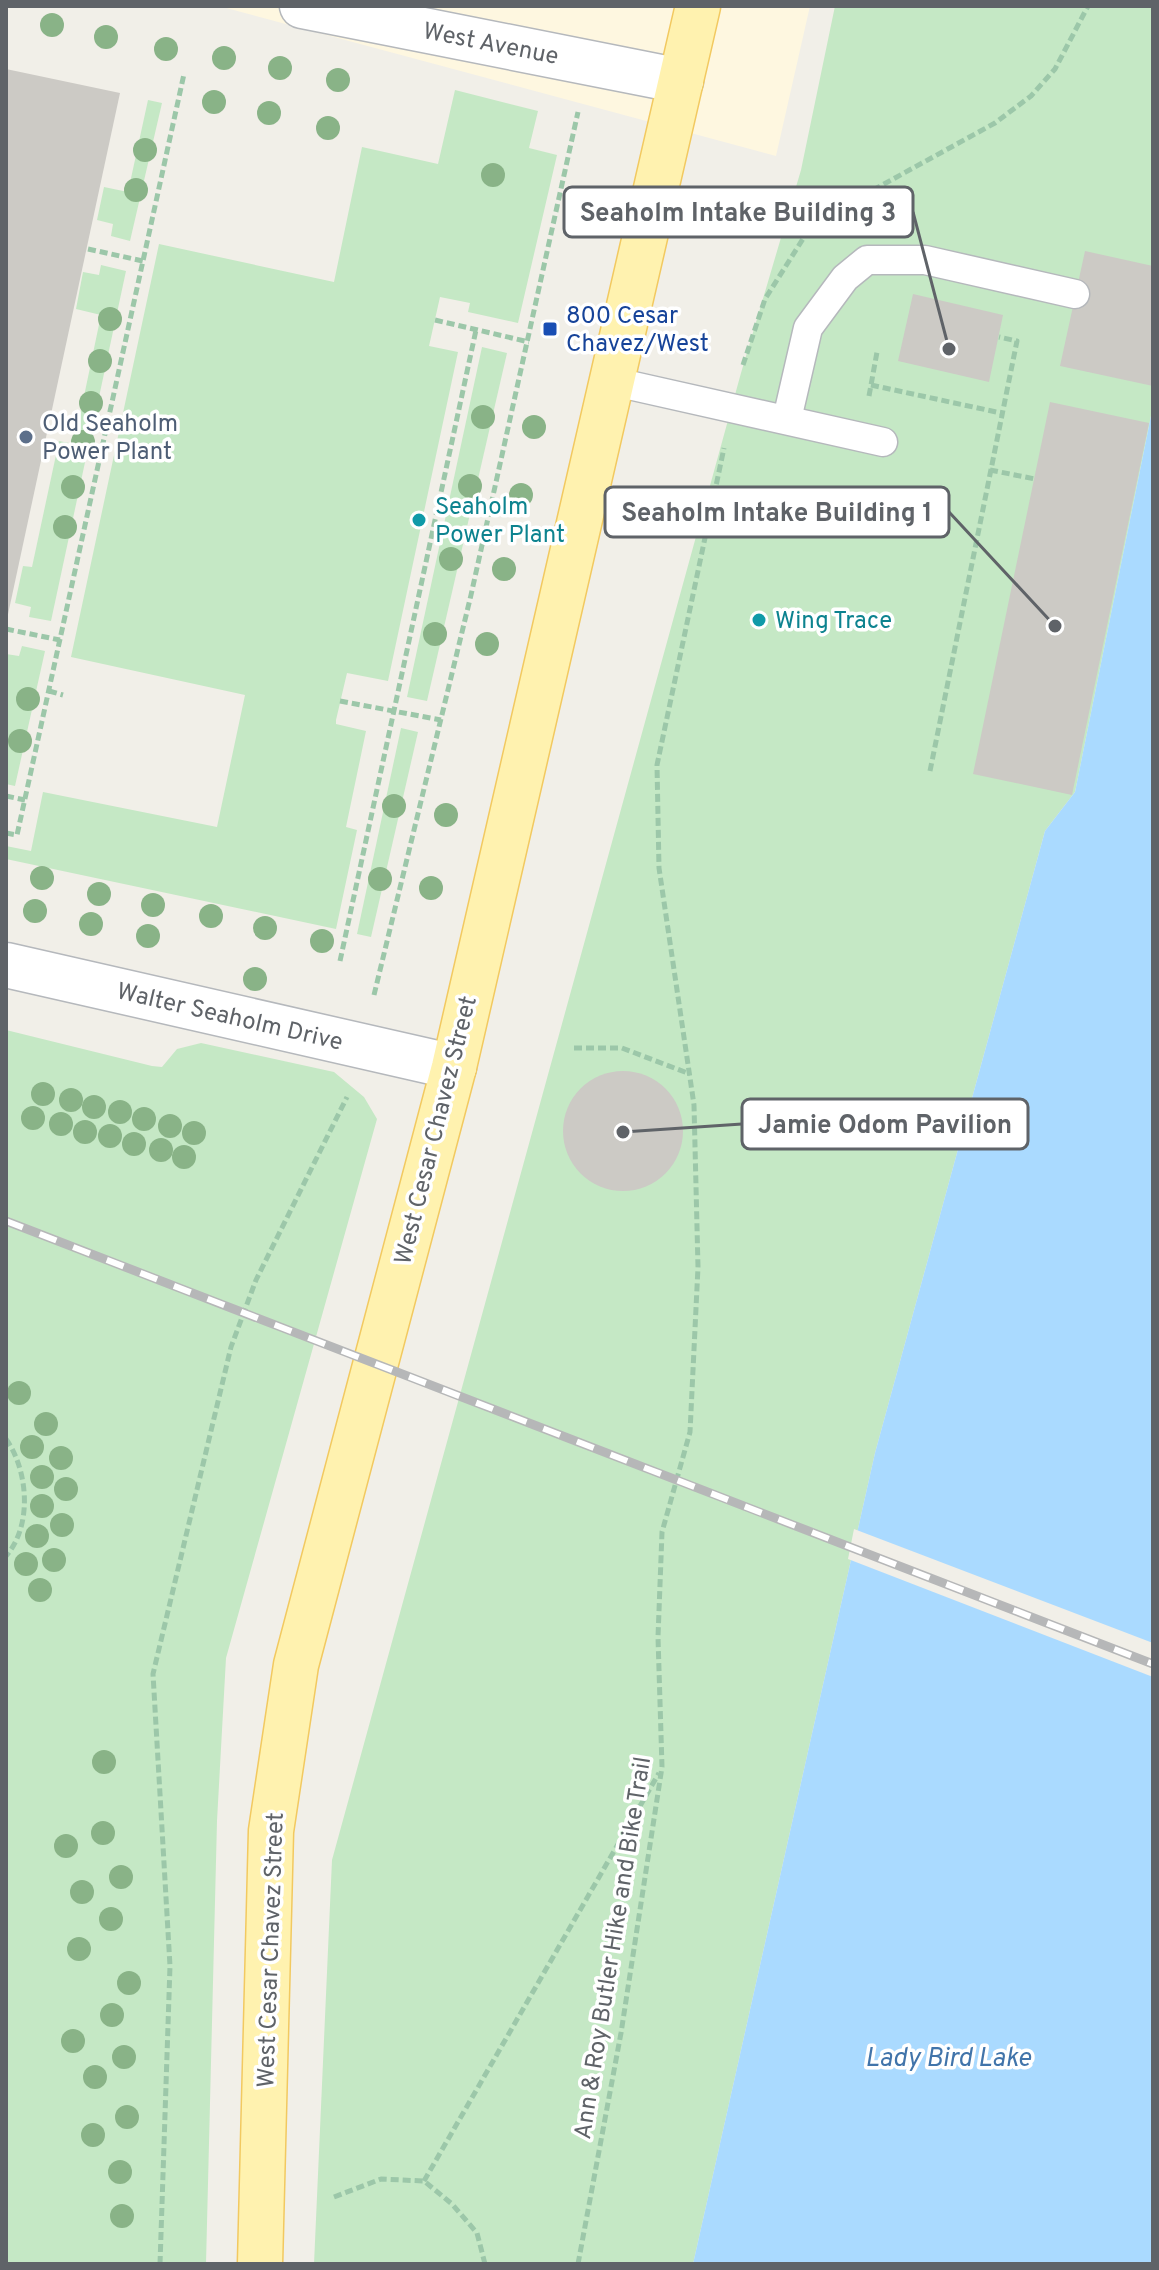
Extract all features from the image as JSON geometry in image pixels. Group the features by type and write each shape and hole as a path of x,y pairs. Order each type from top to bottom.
{"main road":[{"name":"West Cesar Chavez Street","path":"260,2264 271,1831 296,1665 454,1067 698,6"}],"street":[{"name":"West Avenue","path":"302,6 681,81"},
{"name":"Walter Seaholm Drive","path":"6,965 454,1067"}],"lane":[{"path":"787,419 808,328 845,278 867,260 925,260 1075,294"},
{"path":"611,381 883,442"}],"path":[{"path":"740,377 765,299 813,223 995,123 1031,96 1055,69 1088,6"},
{"path":"6,833 17,835 184,74"},
{"path":"372,1000 529,342 579,106"},
{"path":"155,210 165,212"},
{"path":"88,249 143,261"},
{"path":"435,320 529,342"},
{"path":"340,961 476,330"},
{"path":"930,771 1017,341 999,337"},
{"path":"871,385 1001,413"},
{"name":"Ann & Roy Butler Hike and Bike Trail","path":"578,2264 621,2033 662,1767 658,1637 662,1532 690,1432 698,1267 690,1074 659,868 657,765 723,450"},
{"path":"990,470 1035,479"},
{"path":"6,629 60,640"},
{"path":"49,691 63,695"},
{"path":"340,701 441,720"},
{"path":"6,796 25,800"},
{"path":"574,1048 622,1048 690,1074"},
{"path":"160,2264 170,1966 153,1674 231,1347 256,1280 350,1092"},
{"path":"6,1439 19,1458 23,1483 22,1522 6,1556"},
{"path":"424,2181 662,1767"},
{"path":"334,2197 381,2179 424,2181 452,2204 477,2233 485,2264"}],"shaded area":[{"path":"219,6 810,6 776,156"}],"green space":[{"path":"835,6 1153,6 1153,406 1075,792 1045,831 875,1453 693,2264 314,2264 332,1860 741,373 801,170"},
{"path":"455,90 538,111 529,148 557,155 518,323 468,312 470,303 440,297 429,346 458,352 388,681 347,673 336,720 336,724 366,731 346,827 357,830 336,929 6,859 6,846 31,851 43,792 217,827 245,695 71,657 159,244 334,282 362,147 438,164"},
{"path":"148,100 162,103 130,241 111,236 113,224 97,220 104,187 128,192"},
{"path":"101,265 126,271 51,621 29,617 31,607 15,603 23,566 32,567 59,441 74,444 101,315 76,309 83,272 99,275"},
{"path":"482,347 507,353 427,701 407,697"},
{"path":"22,646 45,651 15,786 6,784 6,654 19,656"},
{"path":"401,728 418,732 371,937 357,934"},
{"path":"6,1030 152,1066 162,1067 177,1049 201,1043 334,1072 364,1097 377,1119 226,1658 217,1821 206,2264 6,2264"}],"water":[{"name":"Lady Bird Lake","path":"1153,406 1153,2264 693,2264 875,1453 1045,831 1075,792"}],"pier":[{"path":"854,1529 1153,1643 1153,1677 848,1559"}],"building":[{"name":"Old Seaholm Power Plant","path":"6,69 120,93 7,619 6,619"},
{"path":"1085,251 1153,266 1153,386 1060,366"},
{"path":"913,294 1003,315 989,382 898,361"},
{"path":"1050,402 1149,423 1072,795 973,774"},
{"path":"623,1071 646,1076 665,1089 678,1108 683,1131 678,1154 665,1173 646,1186 623,1191 600,1186 581,1173 568,1154 563,1131 568,1108 581,1089 600,1076"}],"railway":[{"path":"6,1221 1153,1664"}],"place":[{"name":"800 Cesar Chavez/West","path":"550,329"},
{"name":"Seaholm Intake Building 3","path":"949,349"},
{"name":"Old Seaholm Power Plant","path":"26,437"},
{"name":"Seaholm Power Plant","path":"419,520"},
{"name":"Wing Trace","path":"759,620"},
{"name":"Seaholm Intake Building 1","path":"1055,626"},
{"name":"Jamie Odom Pavilion","path":"623,1132"}]}
